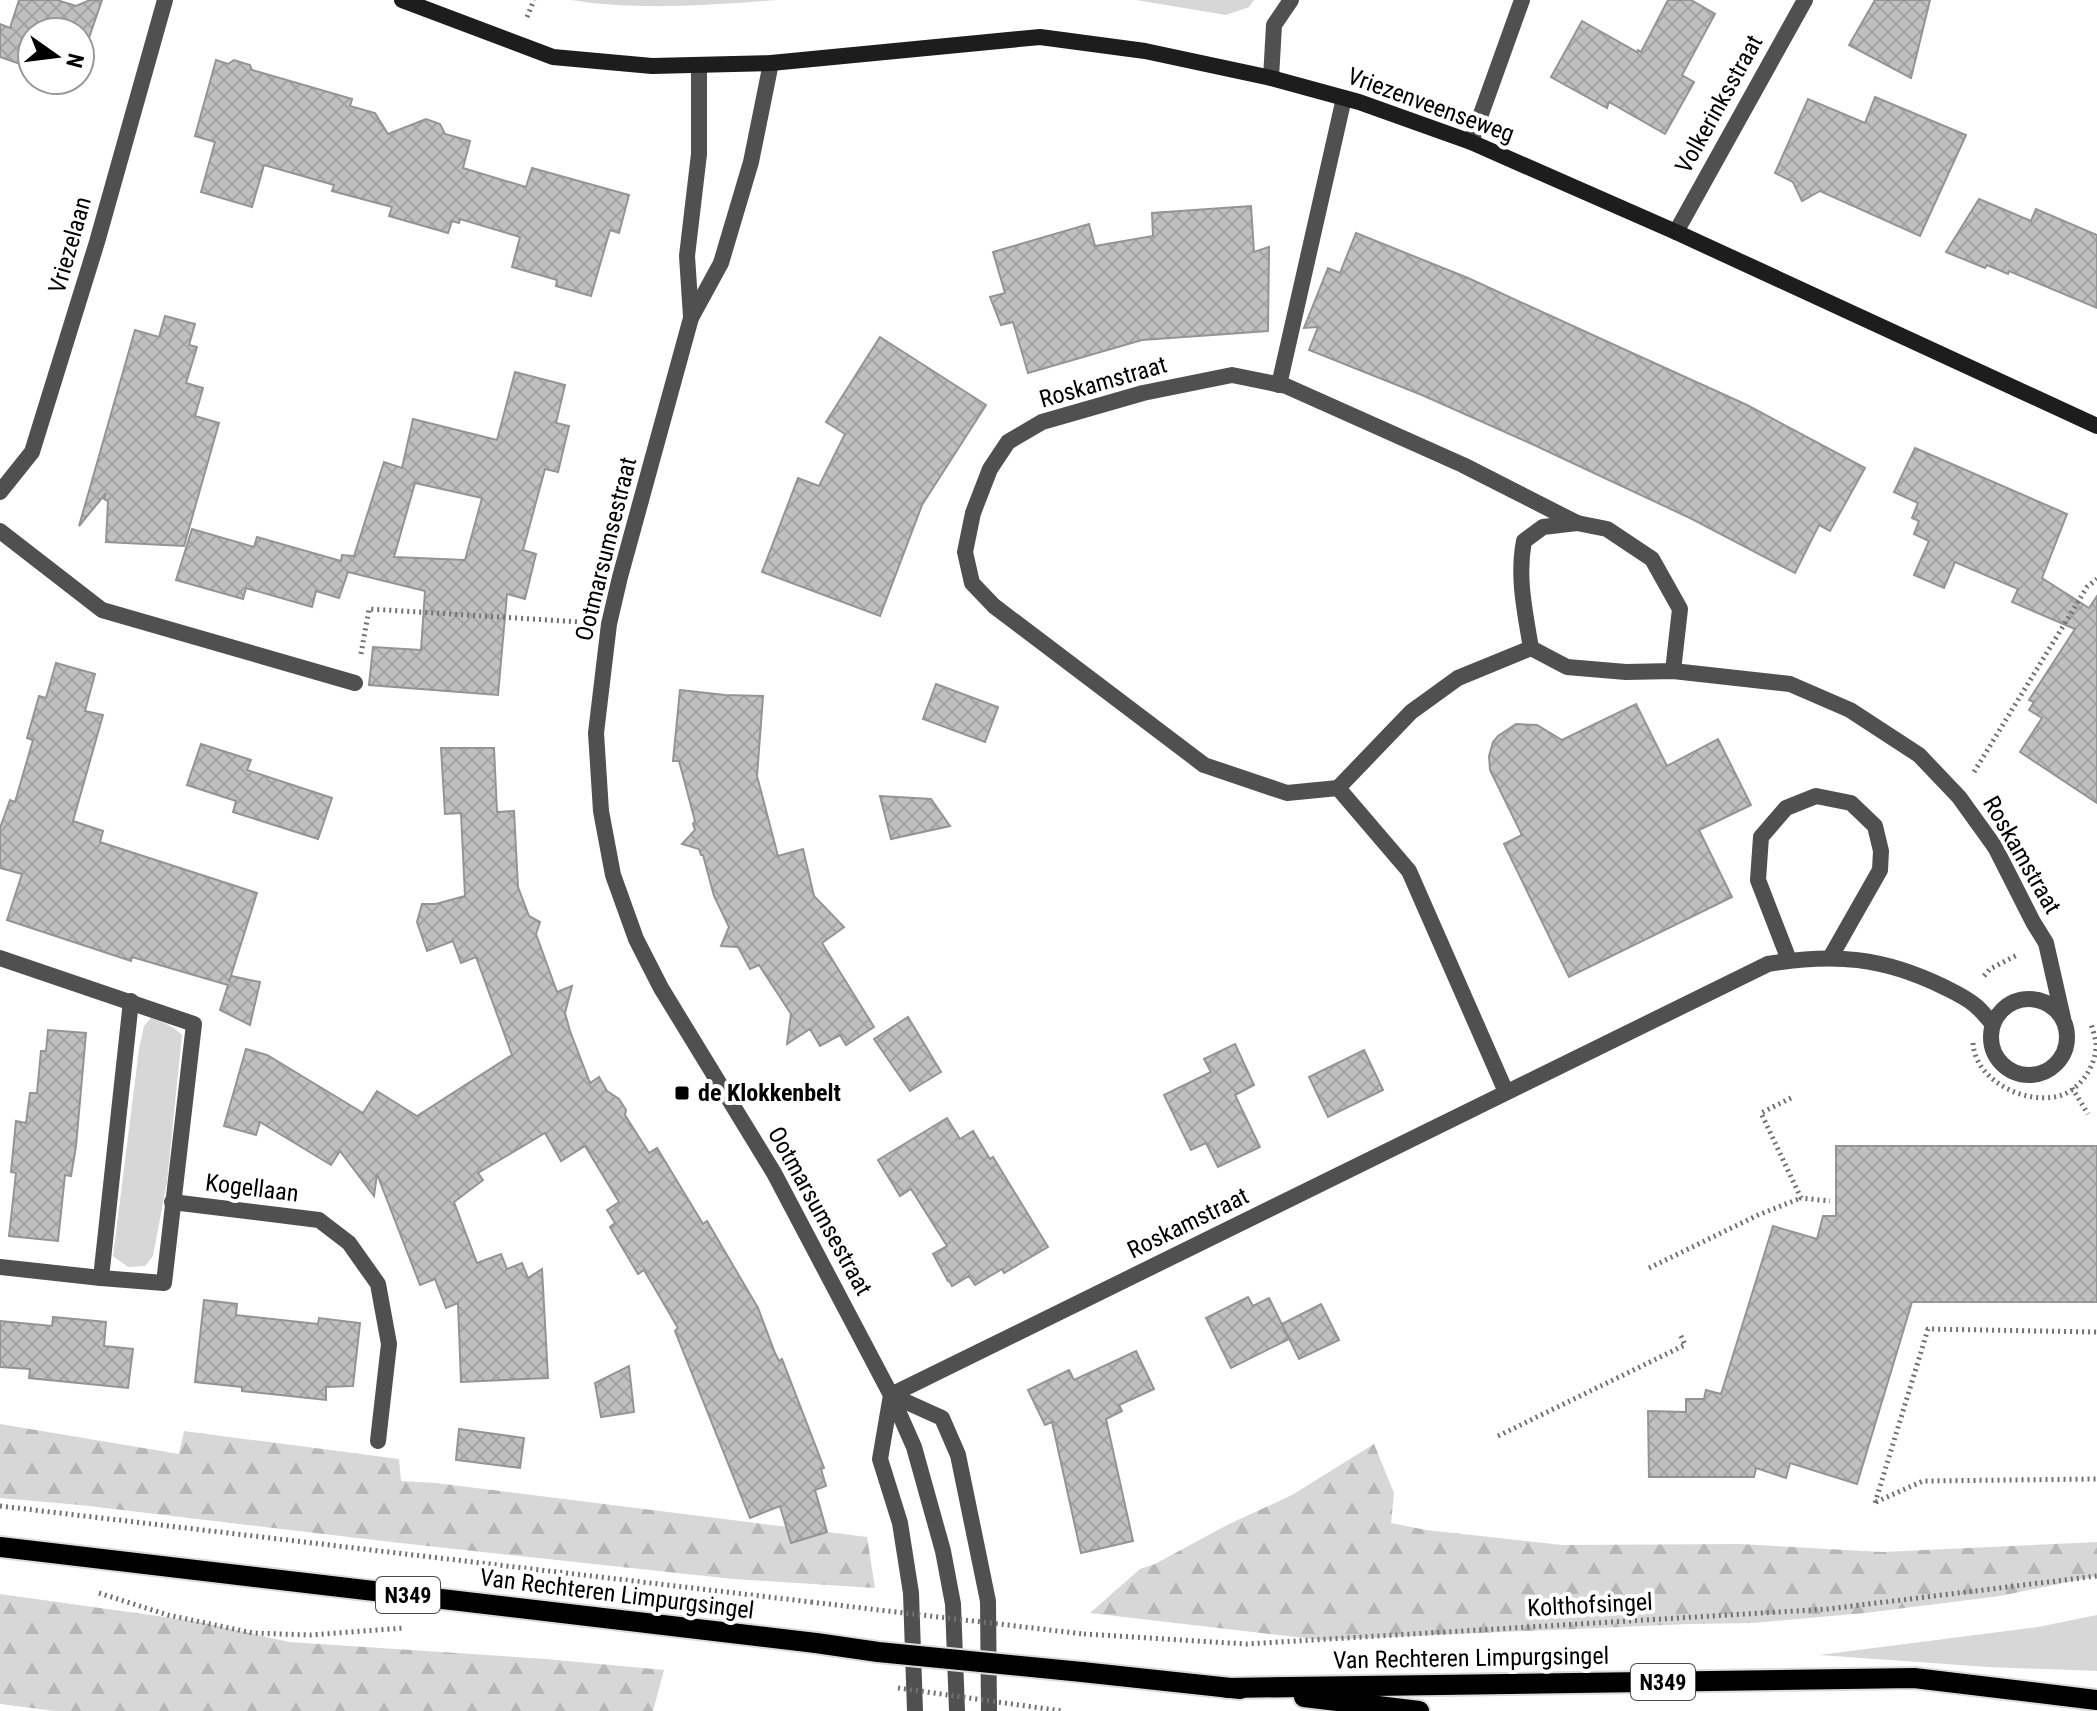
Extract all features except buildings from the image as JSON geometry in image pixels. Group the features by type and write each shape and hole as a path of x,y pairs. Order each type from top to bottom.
{"main road":[{"path":"402,0 553,57 652,66 699,66"},
{"name":"Vriezenveenseweg","path":"699,66 771,63 1040,37 1145,51 1271,78 1344,98 1471,142 1676,232 2097,426"},
{"name":"Van Rechteren Limpurgsingel","path":"0,1547 878,1652 1419,1711"},
{"name":"Van Rechteren Limpurgsingel","path":"1227,1688 1914,1678 2097,1700"}],"street":[{"name":"Vriezelaan","path":"0,492 32,452 97,242 165,0"},
{"path":"1271,78 1274,25 1291,0"},
{"path":"1471,142 1522,0"},
{"name":"Volkerinksstraat","path":"1676,232 1805,0"},
{"name":"Ootmarsumsestraat","path":"771,63 751,162 721,263 691,318 609,624 596,733 601,811 613,875 636,939 661,988 774,1173 891,1395 914,1447 943,1551 953,1604 957,1711"},
{"name":"Ootmarsumsestraat","path":"691,318 687,256 699,154 699,66"},
{"path":"1279,385 1344,98"},
{"name":"Roskamstraat","path":"1338,788 1287,793 1204,765 994,606 972,583 965,552 973,513 990,469 1008,442 1042,422 1143,393 1232,375 1286,386 1463,465 1577,523 1607,529 1652,559 1680,609 1673,671"},
{"name":"Roskamstraat","path":"1577,523 1543,527 1524,541 1520,580 1531,648 1567,667 1626,672 1673,671 1790,684 1850,710 1919,755 1959,797 1995,847 2046,943 2063,1018"},
{"path":"0,531 102,610 355,683"},
{"path":"1506,1092 1409,871 1338,788 1411,712 1458,678 1531,648"},
{"path":"1789,960 1758,880 1761,837 1786,808 1816,796 1851,803 1875,826 1881,851 1880,870 1830,958"},
{"name":"Kogellaan","path":"0,958 194,1024 164,1283 0,1267"},
{"name":"Roskamstraat","path":"891,1395 1768,964 1806,958 1858,959 1920,975 1975,1005 1993,1024"},
{"path":"2032,999 2054,1008 2063,1018 2067,1043 2056,1065 2045,1072 2019,1074 1998,1059 1993,1048 1993,1024 2008,1005 2032,999"},
{"path":"101,1278 131,1001"},
{"name":"Kogellaan","path":"172,1202 319,1220 349,1243 378,1284 389,1344 378,1441"},
{"path":"915,1711 911,1593 900,1523 880,1459 891,1395 942,1418 958,1455 988,1601 989,1711"}],"path":[{"path":"1959,797 2079,599 2097,579"},
{"path":"355,683 369,609 609,624"},
{"path":"2072,1088 2088,1114"},
{"path":"1791,1098 1761,1113 1801,1198"},
{"path":"1649,1268 1758,1215 1801,1198 1830,1201"},
{"path":"2097,1332 1928,1329 1875,1503 1923,1481 2097,1479"},
{"path":"1498,1436 1685,1345 1680,1334"},
{"name":"Kolthofsingel","path":"0,1506 1084,1634 1246,1644 1828,1609 2097,1576"},
{"path":"91,1591 168,1615 253,1633 310,1635 417,1627"},
{"path":"894,1688 1062,1711"}],"green space":[{"path":"571,0 778,0 648,6"},
{"path":"1136,0 1254,0 1249,7 1226,15"},
{"path":"151,1018 182,1035 167,1182 153,1256 145,1266 128,1267 113,1256 139,1049 144,1026"},
{"path":"0,1424 179,1454 184,1431 399,1459 401,1481 867,1537 875,1588 733,1579 0,1498"},
{"path":"1374,1444 1394,1493 1391,1523 1426,1530 1562,1545 1740,1544 1882,1552 2097,1542 2097,1576 2000,1596 1753,1623 1322,1640 1090,1613 1140,1569 1292,1495"},
{"path":"0,1594 200,1622 289,1642 664,1670 653,1711 55,1711 0,1704"},
{"path":"2097,1615 2097,1671 1819,1655 2038,1627"}],"place":[{"name":"de Klokkenbelt","path":"682,1093"}]}
